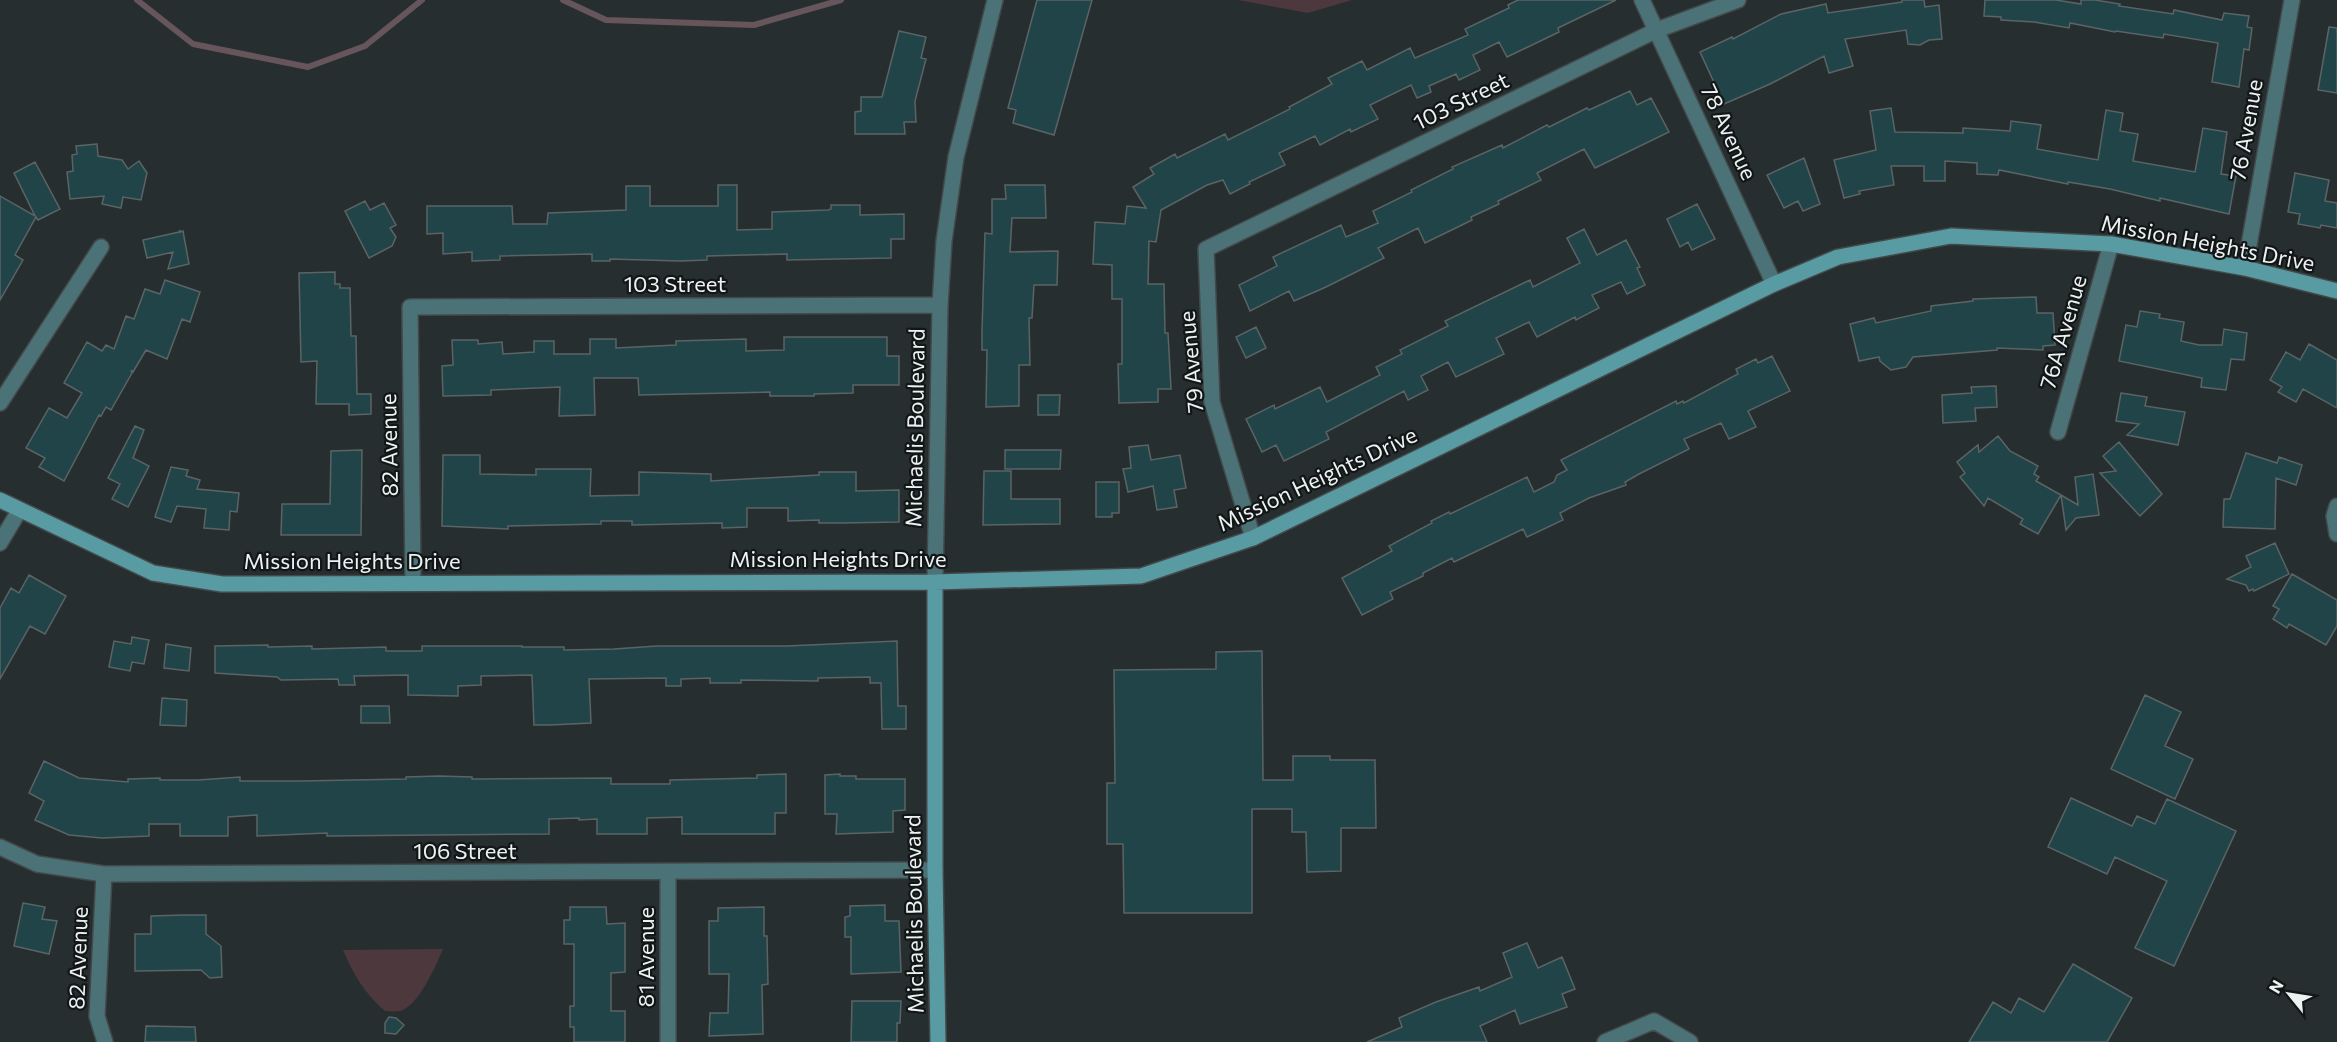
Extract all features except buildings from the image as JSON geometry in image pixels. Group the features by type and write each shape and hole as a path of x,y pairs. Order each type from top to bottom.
{"street":[{"name":"Michaelis Boulevard","path":"938,1042 935,870 935,582 940,305 944,241 954,167 967,106 995,0"},
{"name":"78 Avenue","path":"1641,0 1774,284"},
{"name":"103 Street","path":"1206,249 1657,30 1738,0"},
{"name":"76 Avenue","path":"2245,268 2292,0"},
{"name":"Mission Heights Drive","path":"0,500 153,573 222,584 935,582 1141,576 1253,538 1774,284 1838,257 1951,236 2111,244 2245,268 2337,291"},
{"name":"76A Avenue","path":"2058,432 2111,244"},
{"path":"0,403 101,247"},
{"name":"79 Avenue","path":"1206,249 1212,402 1253,538"},
{"name":"103 Street","path":"410,307 940,305"},
{"name":"82 Avenue","path":"410,307 413,583"},
{"path":"2336,531 2334,516 2337,506"},
{"path":"0,543 20,511"},
{"name":"106 Street","path":"0,847 37,864 104,874 935,870"},
{"name":"81 Avenue","path":"668,873 668,1042"},
{"name":"82 Avenue","path":"104,874 97,1016 105,1042"},
{"path":"1605,1042 1654,1022 1690,1042"}],"shaded area":[{"path":"1238,0 1352,0 1308,13"},
{"path":"443,949 420,993 407,1008 400,1011 385,1011 371,998 355,975 343,950"}],"waterway":[{"path":"137,0 193,44 308,67 365,46 422,0"},
{"path":"563,0 606,20 754,25 841,0"}]}
